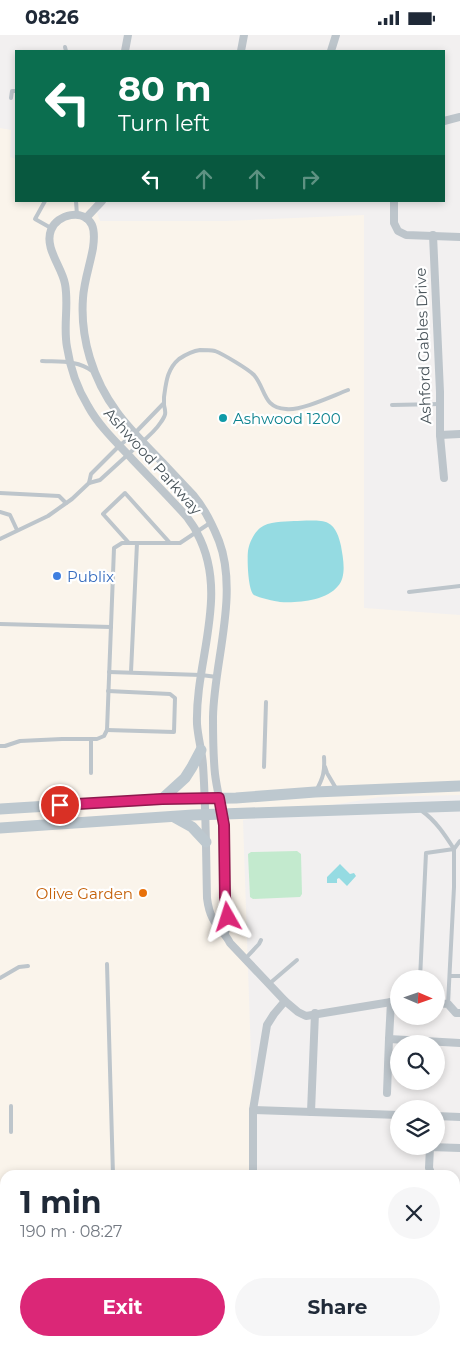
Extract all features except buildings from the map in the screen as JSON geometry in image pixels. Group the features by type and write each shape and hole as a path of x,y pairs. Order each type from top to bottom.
{"main road":[{"path":"162,799 185,778 201,750"},
{"path":"0,809 162,799 219,798 460,785"},
{"path":"0,827 205,814 460,806"},
{"path":"172,816 192,827 206,842"}],"street":[{"path":"125,50 128,35"},
{"path":"241,50 244,35"},
{"path":"331,50 336,35"},
{"path":"445,121 460,117"},
{"path":"51,228 58,220 68,215 86,218 101,202"},
{"path":"394,202 394,223 398,231 406,235 460,237"},
{"name":"Ashwood Parkway","path":"86,218 92,224 94,233 83,299 84,322 86,344 96,374 105,394 118,413 195,497 220,543 225,561 228,582 213,715 215,775 224,825 225,897 228,917 225,933"},
{"name":"Ashwood Parkway","path":"51,228 50,246 64,276 66,287 66,345 79,388 86,403 101,425 187,517 203,545 211,573 211,617 201,675 197,725 203,763 207,898 209,909 217,925 225,933 230,943 285,1001 306,1016 315,1013"},
{"name":"Ashford Gables Drive","path":"433,235 440,435 460,434"},
{"path":"440,435 444,478"},
{"path":"253,1170 253,1110 267,1025 285,1001"},
{"path":"311,1112 315,1013 390,1003"},
{"path":"445,1004 456,1013 460,1013"},
{"path":"387,1093 391,1025"},
{"path":"389,1039 460,1043"},
{"path":"253,1110 390,1115"},
{"path":"445,1116 460,1117"},
{"path":"445,1148 460,1148"},
{"path":"430,1155 430,1170"}],"lane":[{"path":"11,98 12,91 15,91"},
{"path":"44,202 35,219 51,228"},
{"path":"76,202 77,215"},
{"path":"0,539 48,516 89,483 100,480 143,441 164,417 166,382 170,370 185,355 202,350 222,354 250,373 258,382 270,403 287,410 348,390"},
{"path":"42,361 82,365 96,374"},
{"path":"89,483 91,474 119,446 136,433 164,404"},
{"path":"392,405 440,404"},
{"path":"0,493 59,495 66,503"},
{"path":"129,543 103,514 124,493 170,543"},
{"path":"0,512 10,515 17,530"},
{"path":"0,746 20,741 97,739 104,736 107,730 114,548 122,543 180,543 210,523"},
{"path":"131,673 137,543"},
{"path":"409,592 460,586"},
{"path":"0,624 110,627"},
{"path":"109,672 217,677"},
{"path":"107,730 142,728 174,732 175,698 170,694 108,691"},
{"path":"118,697 119,692"},
{"path":"130,692 130,698"},
{"path":"143,699 144,693"},
{"path":"158,699 159,693"},
{"path":"264,767 266,702"},
{"path":"91,739 91,773"},
{"path":"315,792 323,779 324,757"},
{"path":"324,764 338,791"},
{"path":"414,807 424,812 435,822 454,849 448,1005"},
{"path":"454,849 460,841"},
{"path":"420,970 426,853 460,849"},
{"path":"454,887 460,887"},
{"path":"245,959 260,944 261,940"},
{"path":"269,984 297,960"},
{"path":"107,964 113,1170"},
{"path":"0,978 20,967 28,966"},
{"path":"450,976 460,976"},
{"path":"11,1105 11,1132"}],"shaded area":[{"path":"0,128 11,130 10,157 15,159 15,202 93,202 100,221 226,221 364,215 364,608 460,615 460,795 380,797 243,820 255,1170 0,1170"}],"green space":[{"path":"297,851 301,854 302,894 300,897 253,899 250,897 248,854 251,852"}],"water":[{"path":"311,521 328,523 337,533 344,567 343,577 338,586 333,591 319,598 295,602 280,602 254,595 249,581 248,551 252,538 258,530 276,522"},
{"path":"340,864 350,874 354,873 356,876 347,886 339,878 337,883 327,883 327,877"}],"place":[{"name":"Ashwood 1200","path":"223,418"},
{"name":"Publix","path":"57,576"},
{"name":"Olive Garden","path":"143,893"}],"route":[{"path":"60,805 162,799 219,798 224,825 225,897 228,917"}]}
